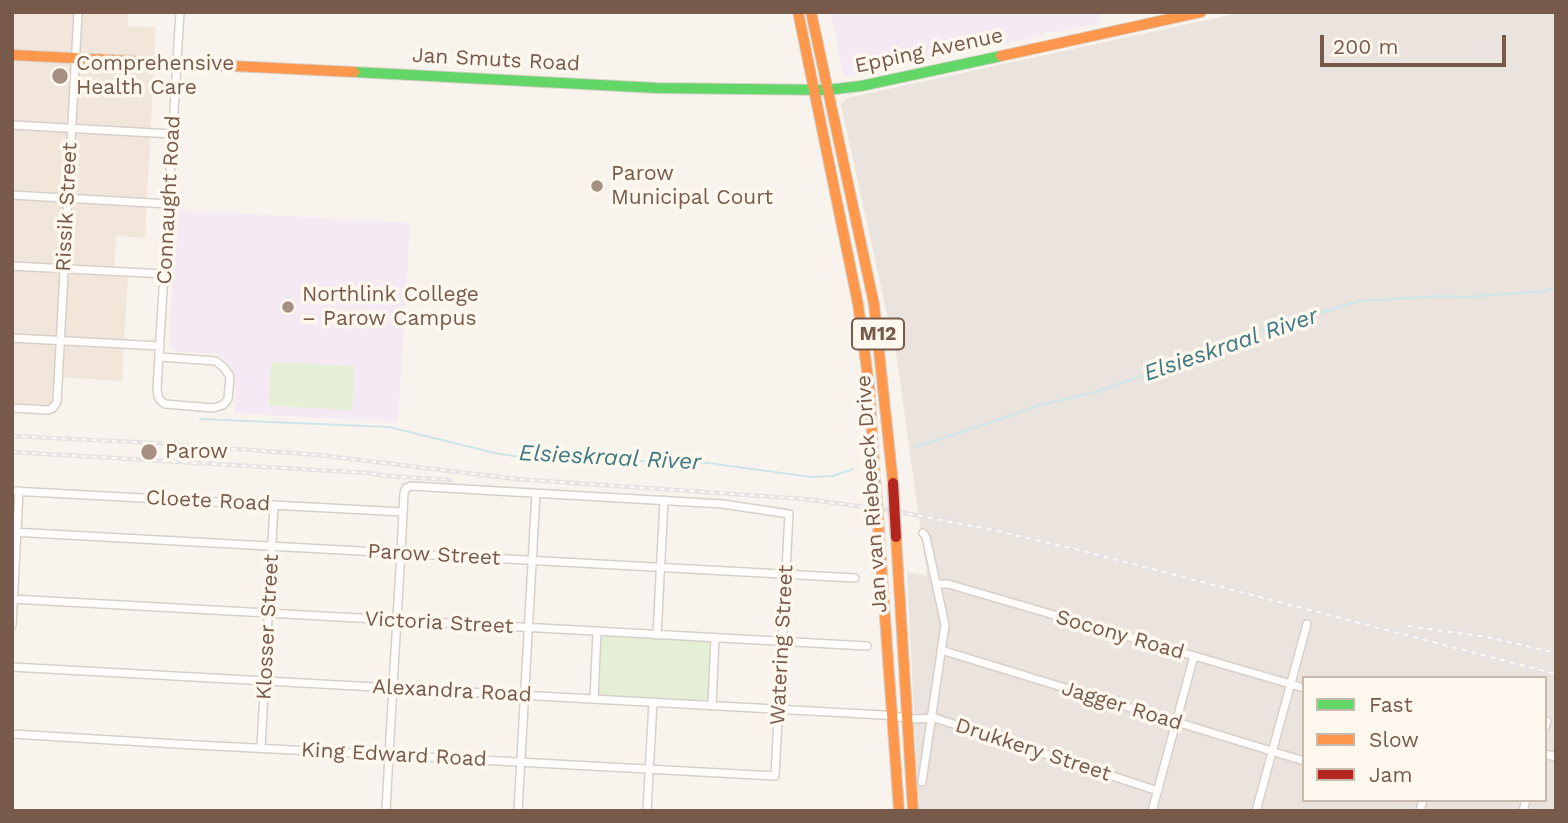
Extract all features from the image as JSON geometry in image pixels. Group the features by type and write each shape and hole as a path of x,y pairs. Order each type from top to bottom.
{"main road":[{"name":"Jan van Riebeeck Drive","path":"798,12 858,304 869,385 898,810"},
{"name":"Jan van Riebeeck Drive","path":"811,12 874,304 893,483 913,811"},
{"name":"Epping Avenue","path":"814,90 861,86 1201,12"},
{"name":"Jan Smuts Road","path":"12,55 657,88 814,90"}],"street":[{"name":"Rissik Street","path":"12,408 48,410 53,408 57,401 78,12"},
{"name":"Connaught Road","path":"160,357 216,362 230,376 230,390 226,402 213,408 165,404 158,396 157,387 180,12"},
{"path":"12,125 172,134"},
{"path":"12,195 169,204"},
{"path":"12,266 165,274"},
{"path":"12,338 160,346"},
{"path":"386,811 403,512 405,490 411,486 664,500 657,635"},
{"path":"12,625 16,491"},
{"name":"Cloete Road","path":"16,491 403,512"},
{"path":"518,811 536,494"},
{"name":"Watering Street","path":"664,500 723,504 789,514 775,776"},
{"name":"Klosser Street","path":"261,748 274,505"},
{"name":"Parow Street","path":"15,532 855,578"},
{"path":"922,782 944,620 923,533"},
{"name":"Socony Road","path":"936,584 948,584 1302,687"},
{"name":"Victoria Street","path":"13,599 867,646"},
{"path":"1256,811 1307,624"},
{"path":"594,699 597,631"},
{"path":"712,706 715,638"},
{"name":"Jagger Road","path":"941,650 1302,760"},
{"path":"1152,811 1194,656"},
{"name":"Alexandra Road","path":"12,667 891,716"},
{"path":"647,811 653,702"},
{"name":"Drukkery Street","path":"891,716 935,718 1158,790"},
{"name":"King Edward Road","path":"12,734 775,776"}],"shaded area":[{"path":"12,12 128,12 128,26 156,27 145,238 116,236 114,272 128,273 122,381 58,377 54,408 12,408"},
{"path":"830,12 1099,12 1100,18 1097,24 1053,33 1045,32 1045,35 849,77 843,74"},
{"path":"1244,12 1556,12 1556,811 919,811 907,572 927,576 897,359 841,105 847,98"},
{"name":"Northlink College – Parow Campus","path":"176,210 410,223 398,422 234,413 236,374 218,354 174,351 169,343"}],"green space":[{"path":"271,362 354,366 352,410 269,406"},
{"path":"603,635 709,641 712,644 708,701 600,697"}],"waterway":[{"name":"Elsieskraal River","path":"915,447 1037,406 1096,392 1252,334 1359,301 1467,297 1556,288"},
{"name":"Elsieskraal River","path":"200,419 389,427 495,453 527,458 708,463 811,477 833,476 853,469"}],"railway":[{"path":"12,436 319,455 516,479 805,499 894,511 1075,549 1556,674"},
{"path":"12,452 450,480"},
{"path":"1408,626 1487,637 1556,653"}],"traffic: fast":[{"path":"354,72 657,88 827,90 861,86 1001,56"}],"traffic: slow":[{"path":"798,12 858,304 869,385 875,482"},
{"path":"811,12 874,304 893,483"},
{"path":"1001,56 1201,12"},
{"path":"12,55 354,72"},
{"path":"875,482 879,535"},
{"path":"879,535 899,811"},
{"path":"896,537 913,811"}],"traffic: jam":[{"path":"893,483 896,537"}],"place":[{"name":"Comprehensive Health Care","path":"60,76"},
{"name":"Parow Municipal Court","path":"597,186"},
{"name":"Northlink College – Parow Campus","path":"288,307"},
{"name":"Parow","path":"149,452"}]}
